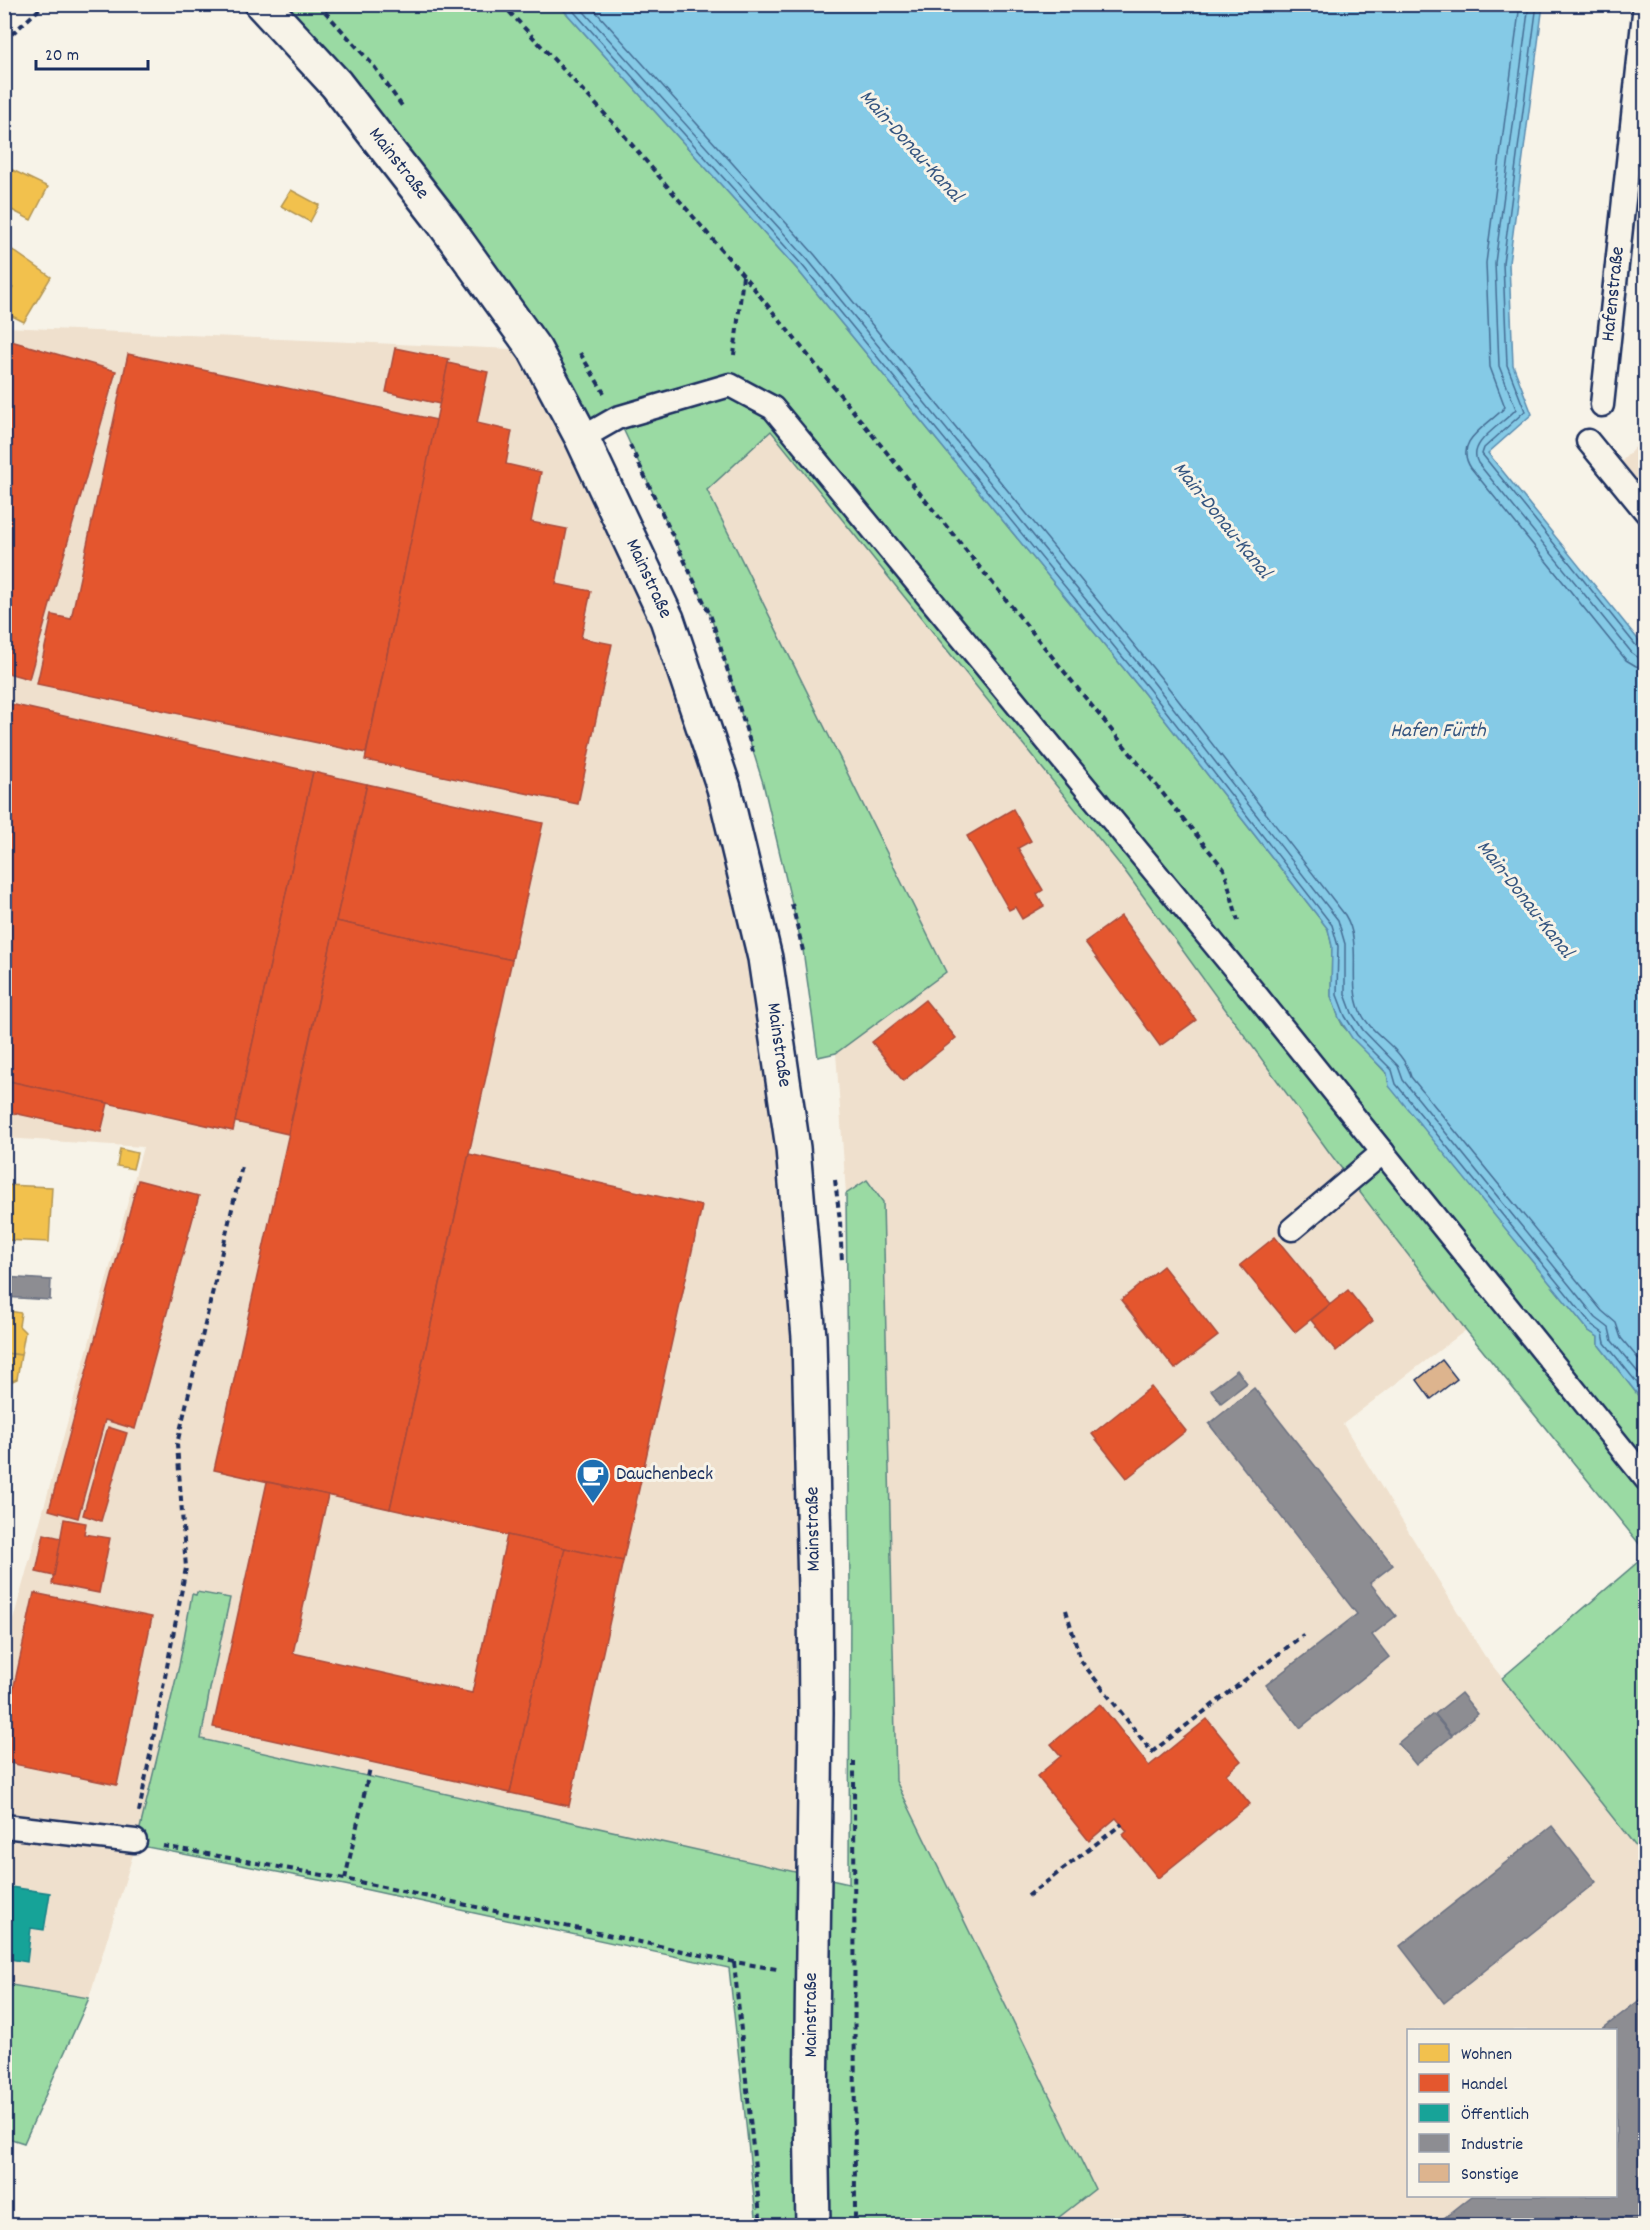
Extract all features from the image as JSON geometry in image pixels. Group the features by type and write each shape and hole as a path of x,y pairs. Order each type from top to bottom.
{"main road":[{"name":"Mainstraße","path":"262,4 336,84 443,222 535,350 582,438 668,619 724,788 765,958 793,1148 809,1337 816,1713 811,2109 813,2226"}],"lane":[{"name":"Hafenstraße","path":"1602,405 1645,4"},
{"path":"582,438 617,418 730,385 773,408 1383,1152 1646,1479"},
{"path":"1588,441 1646,512"},
{"path":"1292,1229 1383,1152"},
{"path":"4,1826 135,1841"}],"path":[{"path":"4,41 45,4"},
{"path":"318,4 373,65 408,113"},
{"path":"502,4 616,126 743,275 1224,868 1239,926"},
{"path":"730,385 743,275"},
{"path":"580,352 617,418 711,617 756,760"},
{"path":"790,894 805,960"},
{"path":"242,1166 177,1444 186,1568 141,1791 135,1841 345,1879 734,1962 777,1969"},
{"path":"834,1174 840,1221 842,1268"},
{"path":"1066,1610 1081,1661 1152,1752 1302,1635"},
{"path":"855,1760 855,2226"},
{"path":"345,1879 370,1768"},
{"path":"1028,1896 1122,1824"},
{"path":"734,1962 761,2226"}],"shaded area":[{"path":"5,327 535,350 724,788 793,1148 812,1971 345,1879 136,1845 89,1998 5,1984 5,1649 143,1147 5,1138"},
{"path":"1645,413 1645,491 1622,461 1643,439"},
{"path":"771,431 1125,871 1332,1156 1466,1330 1343,1424 1484,1655 1645,1858 1645,2225 1049,2225 1095,2189 896,1781 883,1202 867,1181 846,1194 836,1053 946,972 707,490"}],"green space":[{"path":"262,5 559,5 797,269 1143,692 1328,929 1332,946 1331,996 1343,1026 1387,1074 1390,1086 1589,1331 1598,1337 1598,1344 1645,1404 1645,1551 1466,1330 1332,1156 1125,871 771,431 707,490 946,972 836,1053 818,1057 803,950 763,783 711,617 618,418 582,438"},
{"path":"867,1180 883,1202 896,1781 1095,2189 1049,2225 757,2225 729,1968 345,1885 136,1845 179,1666 192,1594 196,1595 197,1592 230,1598 201,1739 849,1884 850,1588 846,1194"},
{"path":"1645,1556 1645,1858 1502,1678"},
{"path":"5,1984 89,1998 24,2143 5,2137"}],"water":[{"path":"559,5 1543,5 1509,263 1513,365 1532,414 1488,453 1645,648 1645,1404 1598,1344 1598,1337 1589,1331 1389,1086 1387,1073 1352,1038 1339,1018 1331,996 1332,946 1328,929 1143,692 797,269"}],"building: Wohnen":[{"path":"4,166 48,187 31,220 4,206"},
{"path":"291,190 319,205 310,222 281,206"},
{"path":"4,244 51,277 24,322 4,312 4,300 13,288 4,282"},
{"path":"4,283 11,289 4,299"},
{"path":"120,1149 137,1153 133,1169 117,1166"},
{"path":"4,1185 52,1187 49,1242 4,1240"},
{"path":"4,1310 21,1313 19,1326 25,1332 21,1355 4,1353"},
{"path":"4,1353 21,1355 17,1379 10,1382 8,1394 4,1394"}],"building: Handel":[{"path":"4,339 116,371 29,679 4,672"},
{"path":"395,348 449,359 440,404 386,392"},
{"path":"128,354 437,420 366,753 37,684 52,615 71,619"},
{"path":"448,363 488,372 477,423 512,431 506,464 541,472 531,522 567,529 556,584 591,591 581,638 612,644 578,804 365,760"},
{"path":"6,703 313,772 233,1131 4,1080"},
{"path":"313,772 367,784 288,1134 235,1122"},
{"path":"367,784 543,823 512,960 336,921"},
{"path":"1013,809 1031,841 1018,848 1043,890 1037,894 1044,906 1022,919 1015,907 1009,910 967,836"},
{"path":"1121,916 1196,1020 1160,1046 1085,942"},
{"path":"336,921 512,960 390,1509 214,1470"},
{"path":"925,1000 956,1038 903,1081 872,1042"},
{"path":"4,1080 108,1103 101,1132 4,1111"},
{"path":"469,1154 702,1206 623,1561 390,1509"},
{"path":"138,1180 199,1196 135,1429 105,1420 78,1518 49,1510"},
{"path":"1275,1237 1330,1304 1295,1332 1240,1265"},
{"path":"1163,1266 1218,1336 1175,1369 1121,1300"},
{"path":"1348,1290 1373,1321 1336,1351 1311,1320"},
{"path":"1151,1387 1186,1431 1127,1478 1092,1434"},
{"path":"108,1427 127,1433 101,1521 83,1515"},
{"path":"267,1482 328,1495 293,1653 472,1693 507,1535 565,1548 510,1793 213,1727"},
{"path":"64,1519 86,1523 84,1534 110,1538 99,1593 52,1584"},
{"path":"44,1534 61,1538 54,1576 36,1572"},
{"path":"565,1548 623,1561 569,1806 510,1793"},
{"path":"34,1593 152,1617 117,1785 4,1762 4,1732"},
{"path":"1100,1704 1149,1766 1207,1719 1241,1761 1226,1774 1250,1804 1158,1878 1123,1835 1127,1831 1116,1818 1089,1841 1037,1776 1061,1756 1051,1744"}],"building: Öffentlich":[{"path":"4,1886 50,1893 44,1930 31,1928 27,1962 4,1958"}],"building: Industrie":[{"path":"4,1277 51,1280 50,1300 4,1297"},
{"path":"1237,1370 1247,1383 1221,1403 1211,1390"},
{"path":"1254,1388 1393,1565 1370,1583 1396,1616 1372,1635 1389,1657 1300,1728 1266,1685 1357,1614 1209,1424"},
{"path":"1461,1693 1478,1714 1452,1735 1435,1714"},
{"path":"1433,1714 1452,1736 1416,1765 1398,1743"},
{"path":"1552,1826 1596,1882 1444,2003 1400,1946"},
{"path":"1646,1995 1646,2226 1434,2226 1471,2197 1617,2197 1617,2029 1602,2029"},
{"path":"1187,2218 1193,2226 1177,2226"}],"building: Sonstige":[{"path":"1442,1360 1457,1379 1431,1399 1417,1380"}],"place":[{"name":"Dauchenbeck","path":"593,1504"}],"water label":[{"name":"Main-Donau-Kanal","path":"910,147"},
{"name":"Main-Donau-Kanal","path":"1221,521"},
{"name":"Hafen Fürth","path":"1438,732"},
{"name":"Main-Donau-Kanal","path":"1524,900"}]}
